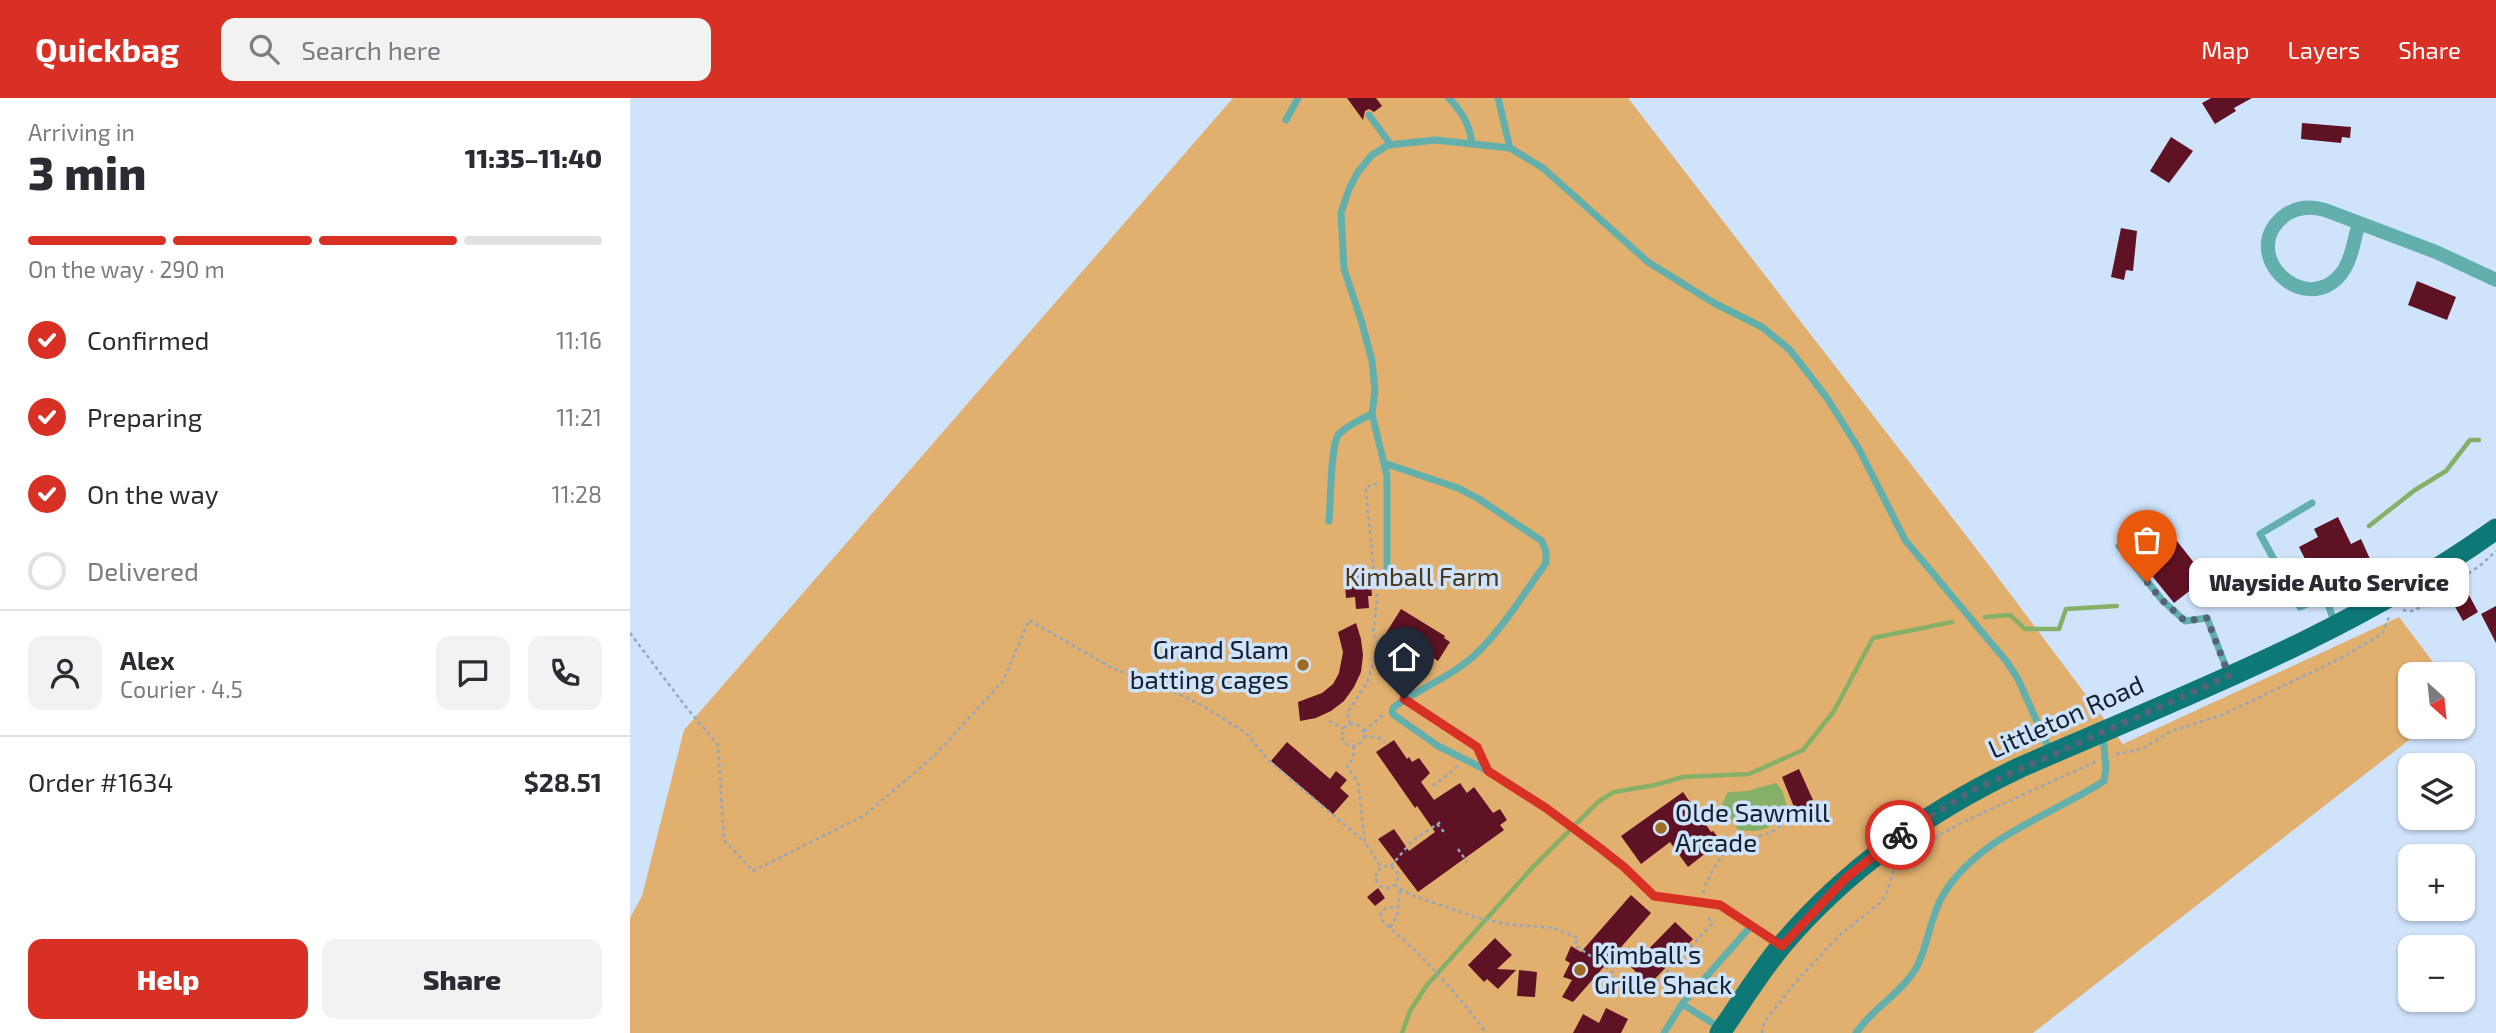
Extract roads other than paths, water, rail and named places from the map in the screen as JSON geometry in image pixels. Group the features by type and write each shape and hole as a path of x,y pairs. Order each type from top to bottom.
{"main road":[{"name":"Littleton Road","path":"1723,1032 1782,946 1846,878 1890,842 1973,790 2336,626 2414,582 2496,529"}],"street":[{"path":"2359,223 2345,267 2326,285 2306,289 2293,286 2282,279 2274,268 2268,249 2270,235 2281,218 2305,207 2319,208 2359,223 2436,252 2496,280"}],"lane":[{"path":"1286,120 1298,98"},
{"path":"1449,98 1461,111 1471,131 1472,144"},
{"path":"1499,98 1510,148"},
{"path":"1370,115 1391,145"},
{"path":"1387,568 1387,482 1372,414 1375,390 1372,361 1344,270 1340,223 1349,188 1372,155 1391,145 1435,140 1510,148 1543,168 1648,262 1714,303 1762,327 1790,349 1859,449 1905,540 2007,662 2018,679 2051,754"},
{"path":"1329,521 1333,451 1337,437 1372,414"},
{"path":"1384,463 1458,488 1479,499 1542,541 1547,558 1520,599 1480,650 1447,675 1404,699 1392,712 1405,724 1488,771 1546,808 1624,867 1654,896 1720,905 1782,946"},
{"path":"2312,503 2260,534 2300,607 2379,571 2394,573 2414,582"},
{"path":"2140,531 2119,546 2162,600 2185,621 2207,618 2229,676"},
{"path":"2333,593 2329,607 2336,626"},
{"path":"1404,699 1477,747 1488,771"},
{"path":"1856,1033 1914,972 1928,943 1936,907 1952,881 2007,835 2104,781 2106,768 2102,731"},
{"path":"1664,1033 1682,1004 1751,926"},
{"path":"1682,1004 1723,1032"}],"waterway":[{"path":"2369,526 2415,490 2446,471 2470,440 2479,440"},
{"path":"1985,617 2010,615 2025,629 2059,629 2066,609 2117,606"},
{"path":"1402,1033 1410,1011 1427,985 1533,867 1599,801 1614,792 1683,777 1749,774 1803,750 1834,711 1873,638 1952,622"}],"place":[{"name":"Wayside Auto Service","path":"2147,582"},
{"name":"Grand Slam batting cages","path":"1303,665"},
{"name":"Olde Sawmill Arcade","path":"1661,828"},
{"name":"Kimball's Grille Shack","path":"1580,970"}],"park label":[{"name":"Kimball Farm","path":"1422,577"}]}
